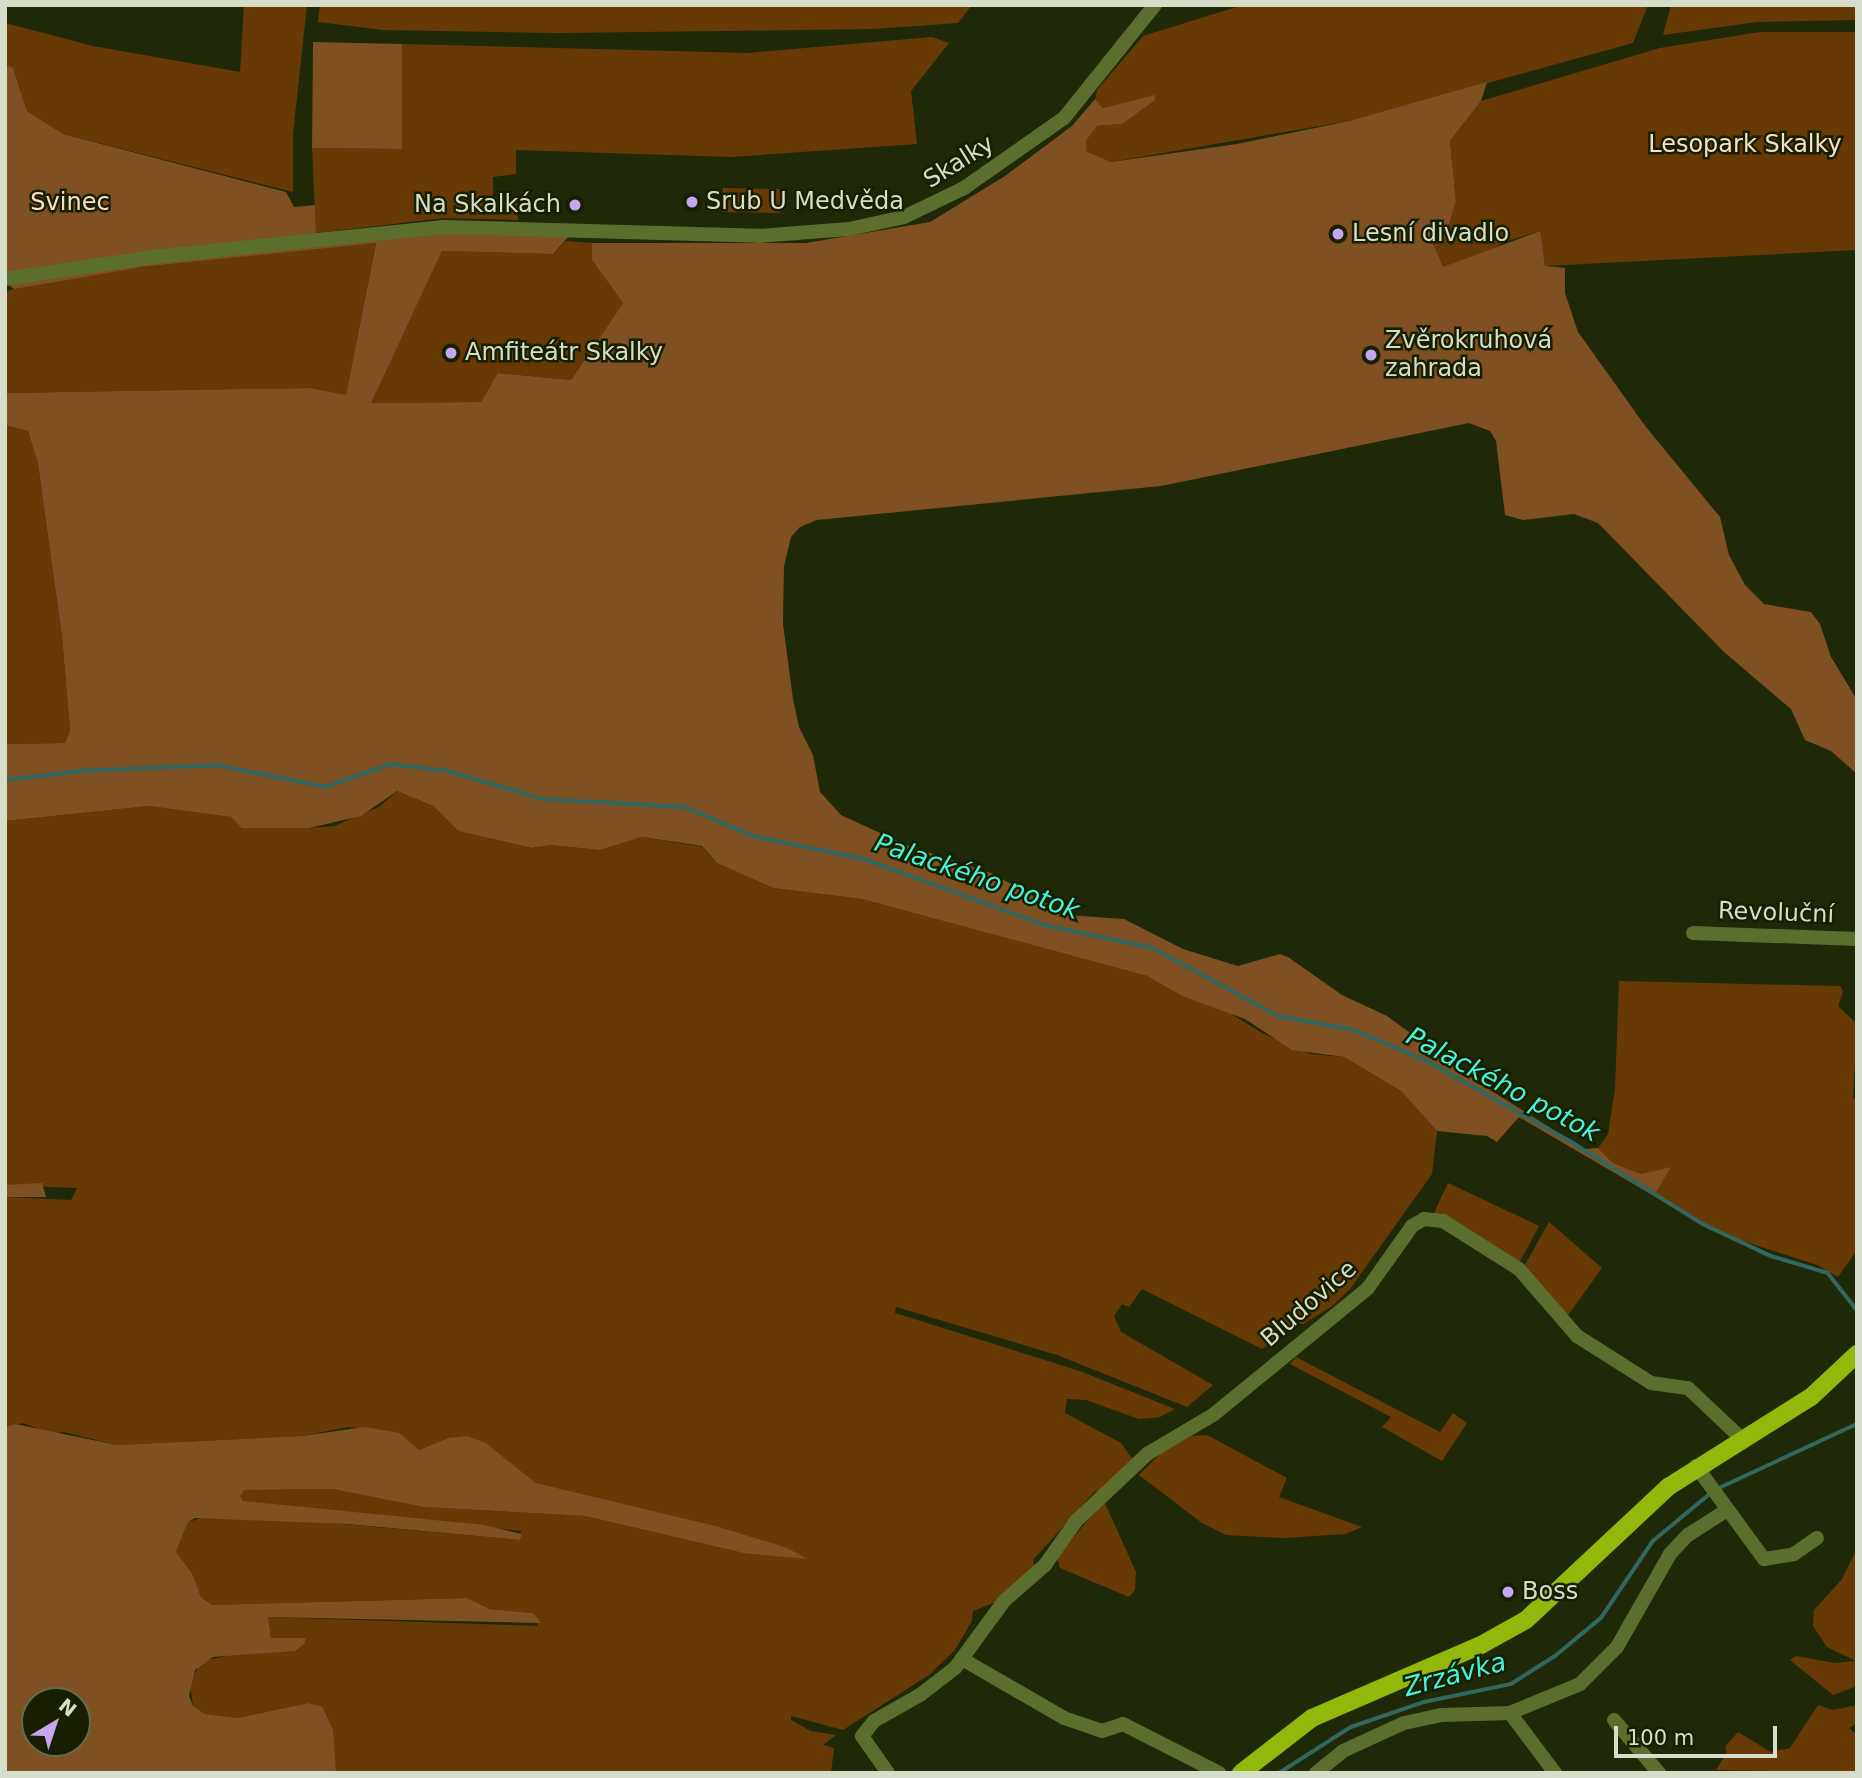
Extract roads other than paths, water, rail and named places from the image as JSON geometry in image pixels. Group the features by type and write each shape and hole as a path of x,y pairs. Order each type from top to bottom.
{"main road":[{"path":"1241,1773 1312,1718 1481,1645 1526,1620 1646,1506 1702,1474 1742,1439 1811,1397 1857,1354"}],"street":[{"name":"Skalky","path":"5,279 153,257 443,227 641,234 801,234 849,229 928,209 1064,118 1155,5"},
{"name":"Revoluční","path":"1693,933 1857,939"},
{"name":"Bludovice","path":"888,1773 862,1736 874,1721 920,1695 962,1659 1004,1601 1045,1565 1076,1521 1147,1454 1213,1415 1368,1288 1412,1226 1424,1219 1443,1221 1519,1269 1577,1336 1651,1383 1688,1388 1742,1439"},
{"path":"1702,1474 1767,1560 1794,1553 1817,1538"},
{"path":"1316,1773 1343,1751 1404,1723 1442,1715 1510,1713 1554,1698 1602,1665 1670,1554 1688,1535 1724,1506"},
{"path":"962,1659 1064,1718 1102,1731 1123,1724 1219,1773"},
{"path":"1510,1713 1555,1773"},
{"path":"1614,1720 1660,1773"}],"waterway":[{"name":"Palackého potok","path":"5,780 80,771 217,765 326,787 391,764 448,771 543,799 685,807 753,836 864,859 1044,925 1153,948 1278,1016 1354,1030 1429,1062 1570,1141 1703,1224 1771,1256 1828,1273 1857,1310"},
{"name":"Zrzávka","path":"1719,1488 1857,1424"},
{"name":"Zrzávka","path":"1279,1773 1351,1727 1424,1702 1511,1684 1555,1656 1601,1618 1653,1541 1712,1492"}],"place":[{"name":"Srub U Medvěda","path":"692,202"},
{"name":"Na Skalkách","path":"575,205"},
{"name":"Lesní divadlo","path":"1338,234"},
{"name":"Amfiteátr Skalky","path":"451,353"},
{"name":"Zvěrokruhová zahrada","path":"1371,355"},
{"name":"Boss","path":"1508,1592"}],"park label":[{"name":"Lesopark Skalky","path":"1745,145"},
{"name":"Svinec","path":"70,203"}]}
